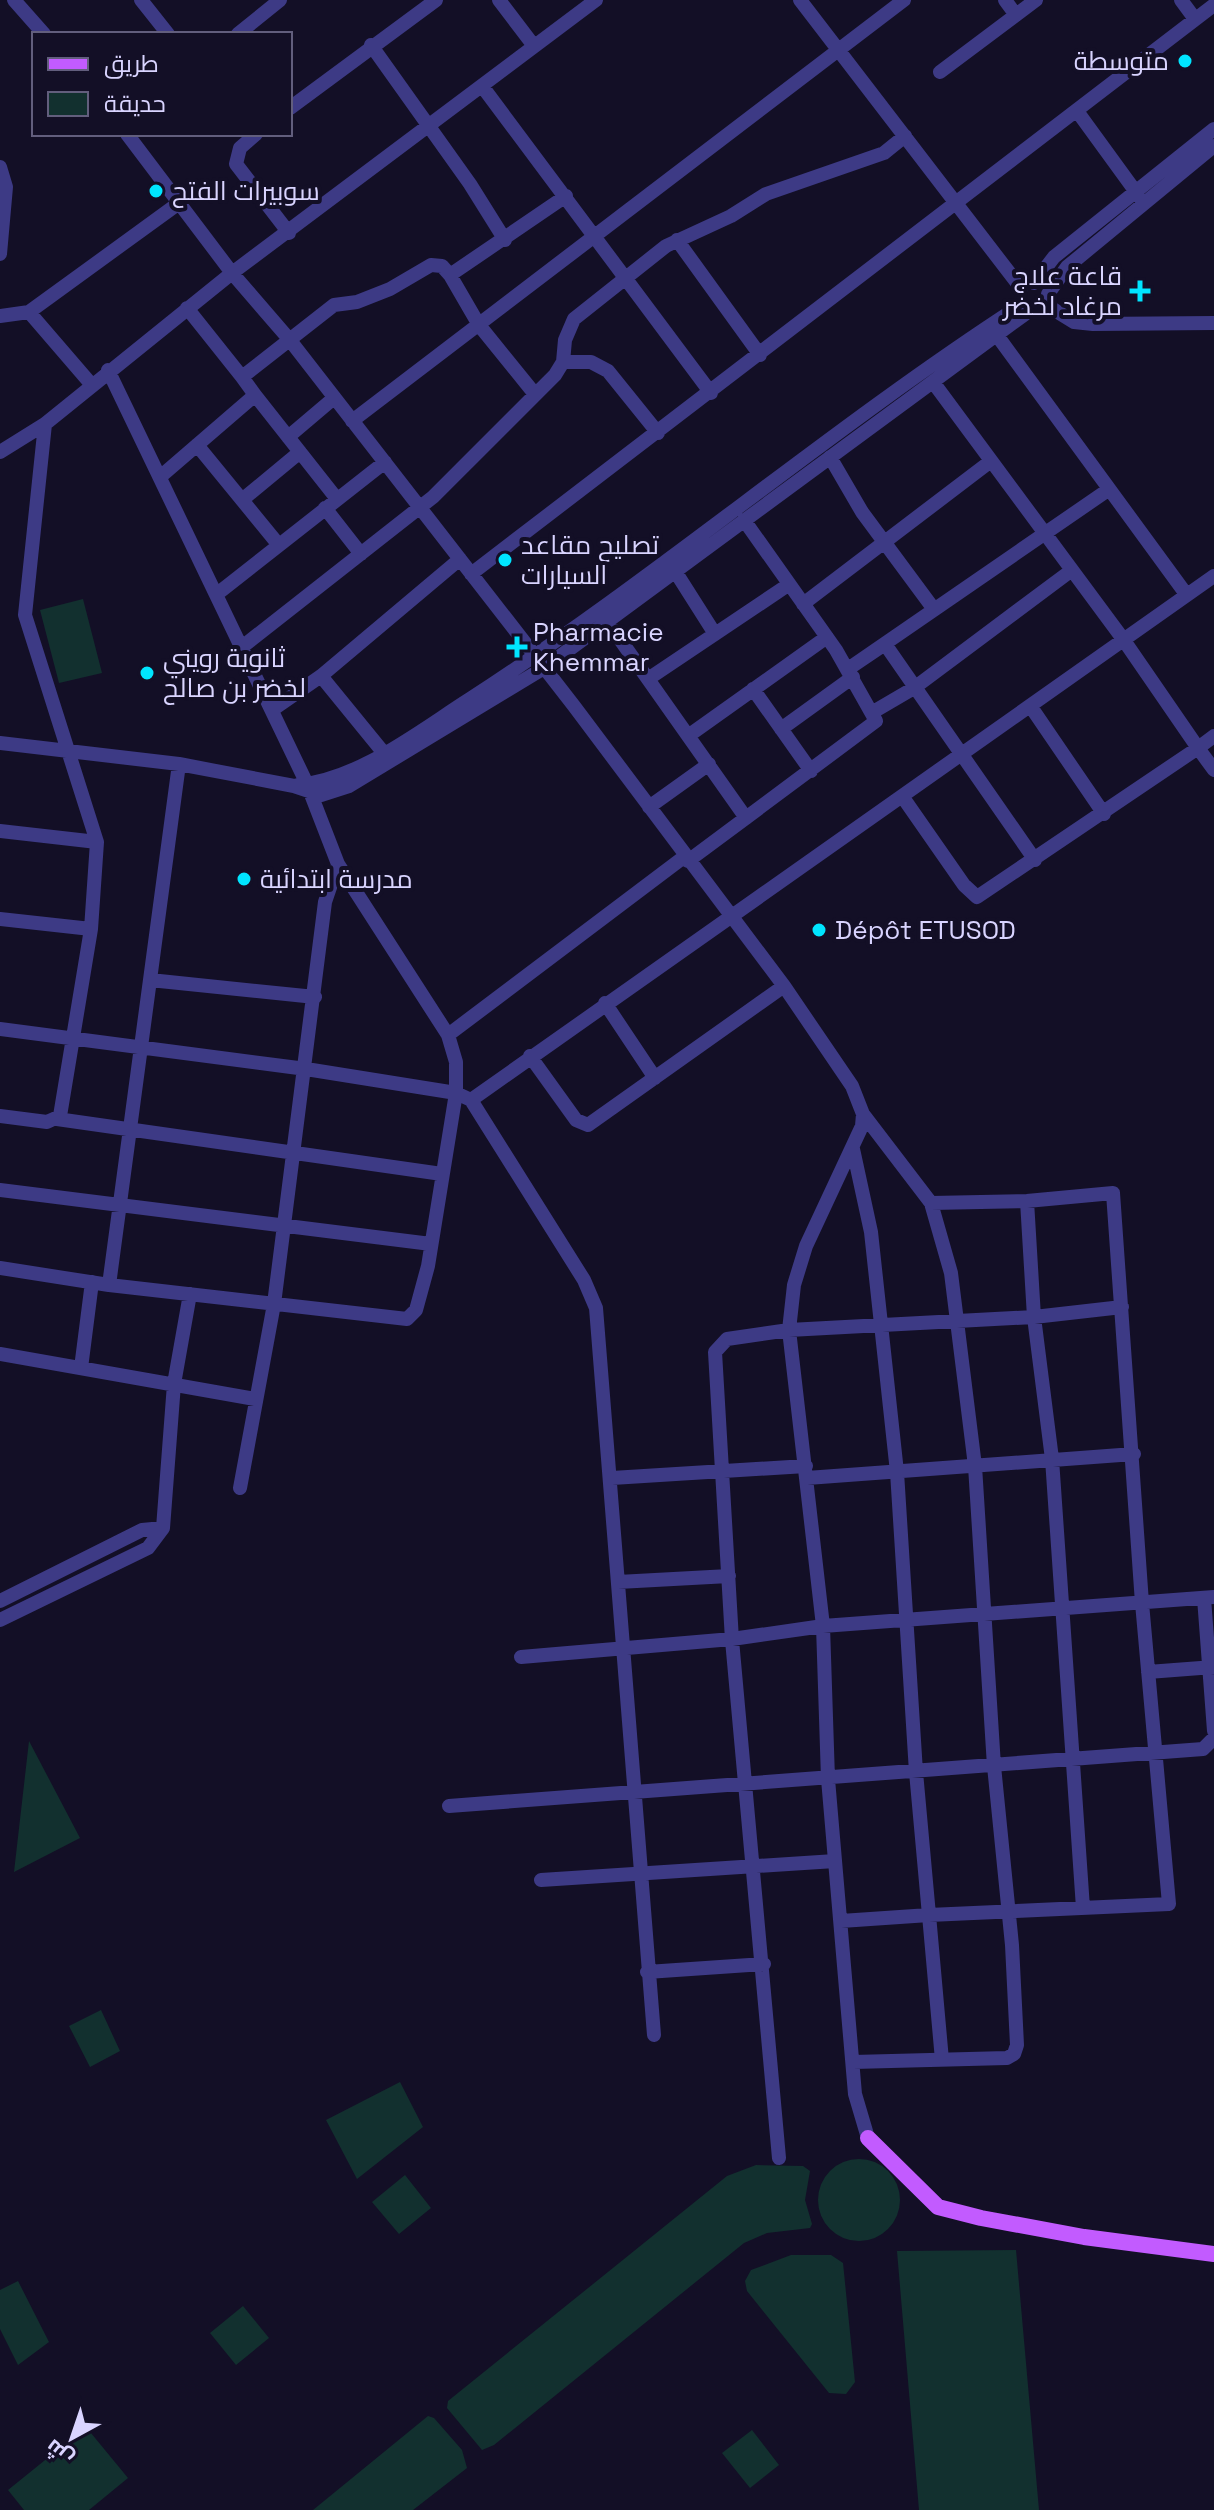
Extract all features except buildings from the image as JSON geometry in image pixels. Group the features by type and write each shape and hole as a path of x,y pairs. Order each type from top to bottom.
{"main road":[{"path":"868,2138 938,2207 1084,2237 1214,2254"}],"street":[{"path":"14,0 42,32"},
{"path":"141,0 166,32"},
{"path":"240,32 280,0"},
{"path":"292,105 436,0"},
{"path":"499,0 534,46"},
{"path":"0,452 45,424 108,370 232,273 596,0"},
{"path":"800,0 957,204 1027,285 1074,322 1214,323"},
{"path":"352,421 904,0"},
{"path":"1005,0 1016,15"},
{"path":"940,72 1036,0"},
{"path":"1181,0 1195,19"},
{"path":"471,574 1214,5"},
{"path":"371,45 505,240"},
{"path":"482,86 711,393"},
{"path":"1077,111 1140,197"},
{"path":"1021,310 1038,315 1067,267 1214,129"},
{"path":"129,136 232,273 289,339 460,559 784,986 852,1086 863,1114 931,1203 949,1263 954,1321 975,1466 994,1766 1009,1913 1016,2050 1007,2058 853,2062"},
{"path":"254,136 240,148 236,164 289,233"},
{"path":"242,647 420,508 478,455 534,393 555,375 563,362 565,340 574,319 627,277 677,240 731,216 766,194 852,167 884,153 905,136"},
{"path":"304,788 334,779 383,752 607,621 996,334 1021,310 1027,285 1054,257 1214,146"},
{"path":"0,167 6,187 0,254"},
{"path":"450,275 566,196"},
{"path":"0,316 29,312 179,203"},
{"path":"677,240 760,355"},
{"path":"242,377 334,305 357,302 390,289 431,265 442,266 450,275 479,325 534,393"},
{"path":"187,308 300,452 361,554"},
{"path":"0,743 179,764 333,793 369,775 539,662 1021,310"},
{"path":"29,312 91,384"},
{"path":"996,334 1186,594"},
{"path":"563,362 591,362 608,371 658,433"},
{"path":"0,1268 109,1285 407,1319 416,1310 431,1244 456,1093 456,1062 448,1035 338,864 272,710 108,370"},
{"path":"933,382 1123,639 1214,770"},
{"path":"160,477 255,395"},
{"path":"288,437 334,398"},
{"path":"45,424 23,605 66,751 97,842 91,929 57,1119"},
{"path":"197,445 278,544"},
{"path":"242,500 300,452"},
{"path":"830,457 884,542 933,608"},
{"path":"803,604 991,461"},
{"path":"217,594 385,462"},
{"path":"850,673 933,608 1108,490"},
{"path":"448,1035 686,859 874,726 876,718 850,673 744,520"},
{"path":"272,710 321,676 460,559"},
{"path":"873,712 914,688 1072,570"},
{"path":"675,571 715,634"},
{"path":"471,1100 1214,576"},
{"path":"648,679 788,585"},
{"path":"607,621 746,818"},
{"path":"688,736 827,637"},
{"path":"781,729 885,644 1035,860"},
{"path":"321,676 383,752"},
{"path":"753,689 811,771"},
{"path":"1031,707 1104,814"},
{"path":"902,796 973,896 984,894 1214,736"},
{"path":"109,1285 179,764"},
{"path":"649,807 709,764"},
{"path":"0,831 97,842"},
{"path":"240,1488 274,1304 325,902 338,864"},
{"path":"0,919 91,929"},
{"path":"150,980 315,997"},
{"path":"530,1056 567,1110 581,1124 593,1122 784,986"},
{"path":"605,1003 655,1078"},
{"path":"0,1029 306,1069 456,1093 471,1100 577,1268 596,1308 612,1478 632,1793 654,2035"},
{"path":"863,1114 853,1149 806,1246 794,1285 789,1330 823,1626 828,1779 855,2094 868,2138"},
{"path":"0,1116 47,1122 57,1119 129,1132 442,1174"},
{"path":"853,1149 871,1232 897,1472 916,1772 942,2060"},
{"path":"0,1190 431,1244"},
{"path":"841,1921 1169,1904 1142,1603 1134,1454 1113,1193 1027,1201 931,1203"},
{"path":"1027,1201 1034,1317 1052,1459 1070,1760 1083,1908"},
{"path":"81,1368 92,1282"},
{"path":"0,1620 148,1548 163,1528 174,1384 190,1294"},
{"path":"779,2158 764,1964 752,1868 732,1639 717,1346 727,1339 789,1330 1034,1317 1122,1307"},
{"path":"0,1354 255,1399"},
{"path":"612,1478 724,1471 897,1472 1134,1454"},
{"path":"0,1601 142,1530 163,1528"},
{"path":"618,1582 729,1576"},
{"path":"521,1657 732,1639 823,1626 985,1617 1209,1598 1214,1731"},
{"path":"1148,1672 1212,1667"},
{"path":"449,1806 1203,1749 1214,1738"},
{"path":"541,1880 835,1861"},
{"path":"647,1972 764,1964"}],"green space":[{"path":"83,599 102,673 59,683 40,610"},
{"path":"29,1741 80,1838 14,1872"},
{"path":"101,2010 120,2051 90,2067 69,2026"},
{"path":"400,2082 423,2127 357,2179 326,2120"},
{"path":"859,2159 875,2162 888,2171 897,2184 900,2200 897,2216 888,2229 875,2238 859,2241 843,2238 830,2229 821,2216 818,2200 821,2184 830,2171 843,2162"},
{"path":"756,2165 803,2166 810,2171 805,2200 812,2224 810,2228 767,2233 744,2243 494,2445 482,2450 447,2408 448,2401 727,2176"},
{"path":"405,2175 431,2208 399,2234 372,2202"},
{"path":"1016,2250 1039,2510 919,2510 897,2251"},
{"path":"791,2255 831,2255 843,2263 855,2382 846,2394 829,2393 747,2291 745,2281 751,2270"},
{"path":"18,2281 49,2342 18,2365 0,2329 0,2290"},
{"path":"243,2306 269,2338 236,2365 210,2333"},
{"path":"428,2416 434,2418 462,2450 467,2468 413,2510 313,2510"},
{"path":"86,2427 128,2478 89,2510 24,2510 8,2490"},
{"path":"752,2430 779,2465 750,2488 722,2453"}],"place":[{"name":"متوسطة","path":"1185,61"},
{"name":"سوبيرات الفتح","path":"156,191"},
{"name":"قاعة علاج مرغاد لخضر","path":"1140,291"},
{"name":"تصليح مقاعد السيارات","path":"505,560"},
{"name":"Pharmacie Khemmar","path":"517,647"},
{"name":"ثانوية رويني لخضر بن صالح","path":"147,673"},
{"name":"مدرسة ابتدائية","path":"244,879"},
{"name":"Dépôt ETUSOD","path":"819,930"}]}
